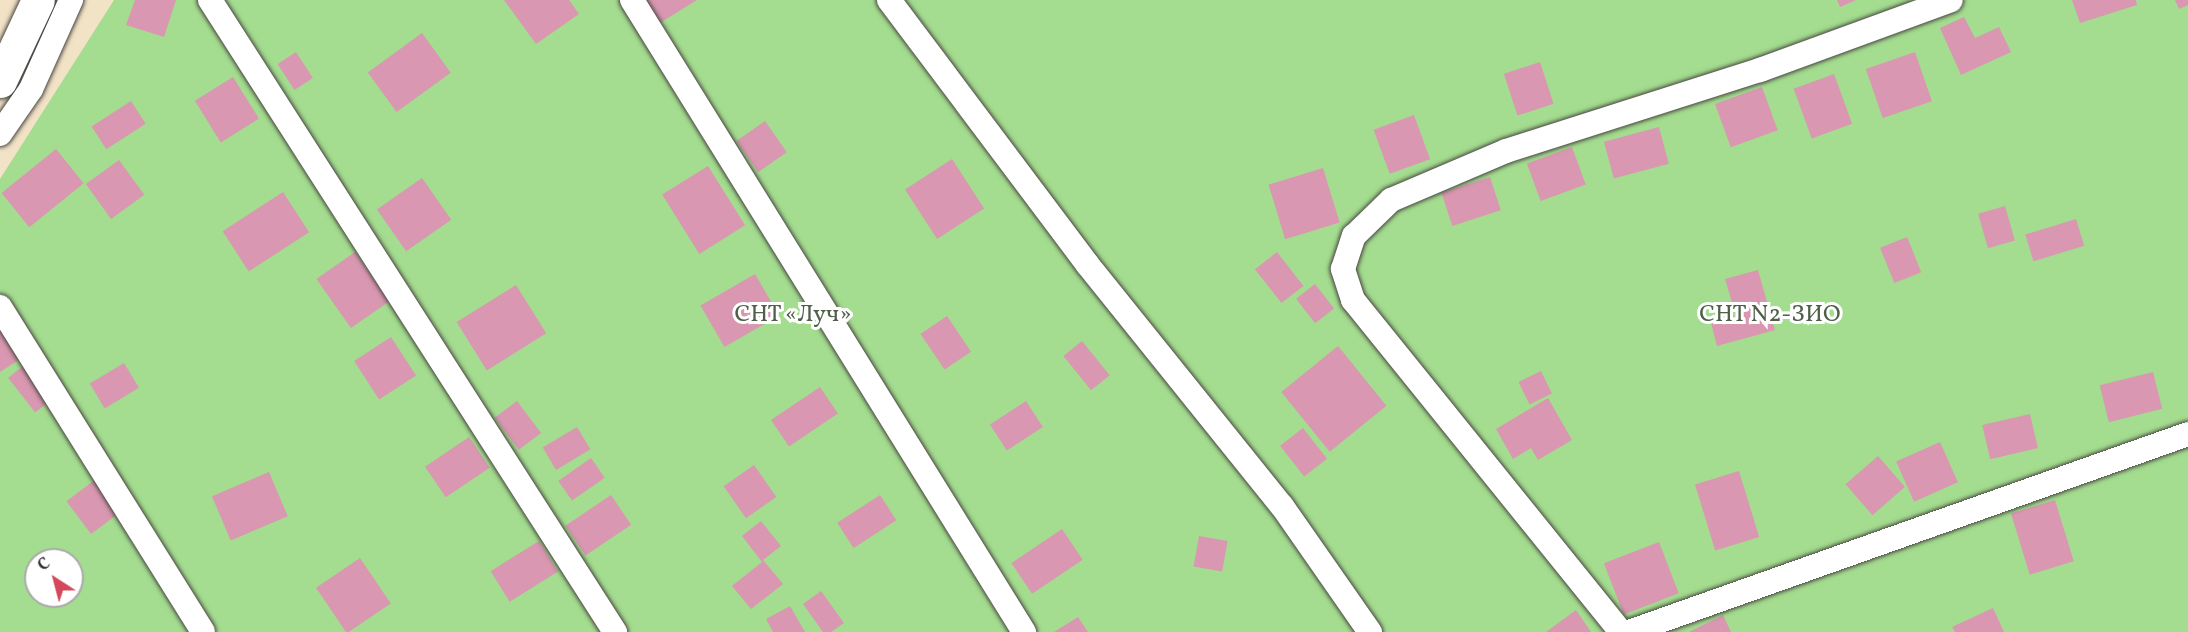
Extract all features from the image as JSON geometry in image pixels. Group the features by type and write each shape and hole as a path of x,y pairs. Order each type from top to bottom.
{"street":[{"path":"0,81 38,0"}],"lane":[{"path":"0,134 31,89 71,0"},
{"path":"210,0 615,632"},
{"path":"632,0 1024,632"},
{"path":"889,0 1088,266 1282,506 1370,632"},
{"path":"1621,632 1353,300 1343,269 1354,236 1391,200 1506,152 1760,70 1951,0"},
{"path":"0,307 203,632"},
{"path":"1629,632 2188,434"}],"green space":[{"name":"СНТ «Луч»","path":"114,0 2188,0 2188,632 0,632 0,179"}],"building":[{"path":"135,0 176,0 164,37 126,25"},
{"path":"504,0 569,0 579,14 536,44"},
{"path":"640,0 697,0 655,26"},
{"path":"1837,0 1856,0 1840,7"},
{"path":"2072,0 2136,0 2137,5 2080,23"},
{"path":"2175,0 2188,0 2188,5 2179,9"},
{"path":"1964,17 1975,38 1999,27 2011,52 1961,75 1940,28"},
{"path":"422,33 451,73 397,112 368,72"},
{"path":"296,52 313,78 294,90 278,64"},
{"path":"1915,52 1932,101 1883,118 1866,69"},
{"path":"1540,62 1554,104 1517,116 1504,74"},
{"path":"1834,74 1852,124 1812,139 1794,89"},
{"path":"233,77 259,119 221,142 195,101"},
{"path":"1762,87 1778,130 1731,147 1715,104"},
{"path":"131,101 146,124 106,149 92,127"},
{"path":"1414,115 1430,159 1390,174 1374,130"},
{"path":"765,121 787,152 758,172 736,141"},
{"path":"1659,127 1669,164 1614,178 1604,142"},
{"path":"1572,147 1586,185 1541,201 1527,163"},
{"path":"56,149 84,183 29,227 2,193"},
{"path":"952,159 984,208 937,239 905,189"},
{"path":"119,160 144,195 111,219 86,184"},
{"path":"708,166 745,225 699,254 662,195"},
{"path":"1323,168 1340,223 1285,239 1268,185"},
{"path":"1490,177 1501,210 1452,226 1441,193"},
{"path":"422,178 451,220 406,251 377,210"},
{"path":"283,192 309,232 249,271 223,231"},
{"path":"2005,206 2015,241 1988,248 1978,214"},
{"path":"2076,219 2084,246 2034,261 2025,234"},
{"path":"1907,237 1921,272 1894,283 1880,248"},
{"path":"355,252 389,301 351,328 316,279"},
{"path":"1277,252 1303,286 1281,303 1255,269"},
{"path":"1758,270 1775,330 1717,346 1711,323 1736,316 1725,279"},
{"path":"755,274 779,316 724,347 700,306"},
{"path":"1315,284 1334,308 1315,323 1296,299"},
{"path":"516,285 546,333 487,370 457,322"},
{"path":"947,316 971,352 945,370 920,334"},
{"path":"0,330 20,359 0,372"},
{"path":"391,337 416,376 379,400 354,361"},
{"path":"1082,341 1110,375 1091,390 1063,356"},
{"path":"1338,346 1386,406 1330,452 1281,392"},
{"path":"27,363 54,398 35,412 8,378"},
{"path":"124,363 139,388 105,408 90,384"},
{"path":"1541,371 1552,393 1529,404 1519,382"},
{"path":"2153,372 2162,409 2109,422 2100,385"},
{"path":"820,387 838,414 789,447 771,420"},
{"path":"1548,398 1572,440 1538,460 1531,448 1513,459 1496,429"},
{"path":"517,401 541,433 519,450 495,418"},
{"path":"1026,401 1043,427 1007,450 990,424"},
{"path":"2030,414 2038,448 1990,459 1982,425"},
{"path":"577,427 590,449 556,470 543,448"},
{"path":"1303,428 1327,459 1304,477 1280,446"},
{"path":"469,437 490,468 446,497 425,467"},
{"path":"1940,442 1958,482 1914,502 1896,462"},
{"path":"1878,456 1905,487 1872,515 1846,484"},
{"path":"591,458 605,478 572,501 558,481"},
{"path":"754,465 776,497 746,518 724,486"},
{"path":"1739,471 1759,537 1715,550 1695,484"},
{"path":"269,472 288,516 231,540 212,496"},
{"path":"100,476 125,509 91,534 66,501"},
{"path":"611,495 631,525 586,556 565,526"},
{"path":"880,495 896,520 854,548 837,523"},
{"path":"2055,500 2074,561 2030,575 2011,513"},
{"path":"761,521 781,546 763,560 783,584 751,609 732,586 762,562 742,536"},
{"path":"1062,529 1083,560 1032,594 1011,563"},
{"path":"1199,536 1228,541 1222,572 1194,567"},
{"path":"539,541 558,572 510,602 491,571"},
{"path":"1659,542 1679,593 1624,614 1604,563"},
{"path":"360,558 391,604 346,632 316,588"},
{"path":"821,591 844,623 831,632 823,632 803,604"},
{"path":"790,606 805,632 773,632 766,619"},
{"path":"1993,608 2004,632 1955,632 1952,627"},
{"path":"1576,610 1591,632 1546,632"},
{"path":"1723,615 1731,632 1689,632"},
{"path":"1078,617 1088,632 1054,632"}],"park label":[{"name":"СНТ N2-ЗИО","path":"1770,316"}]}
